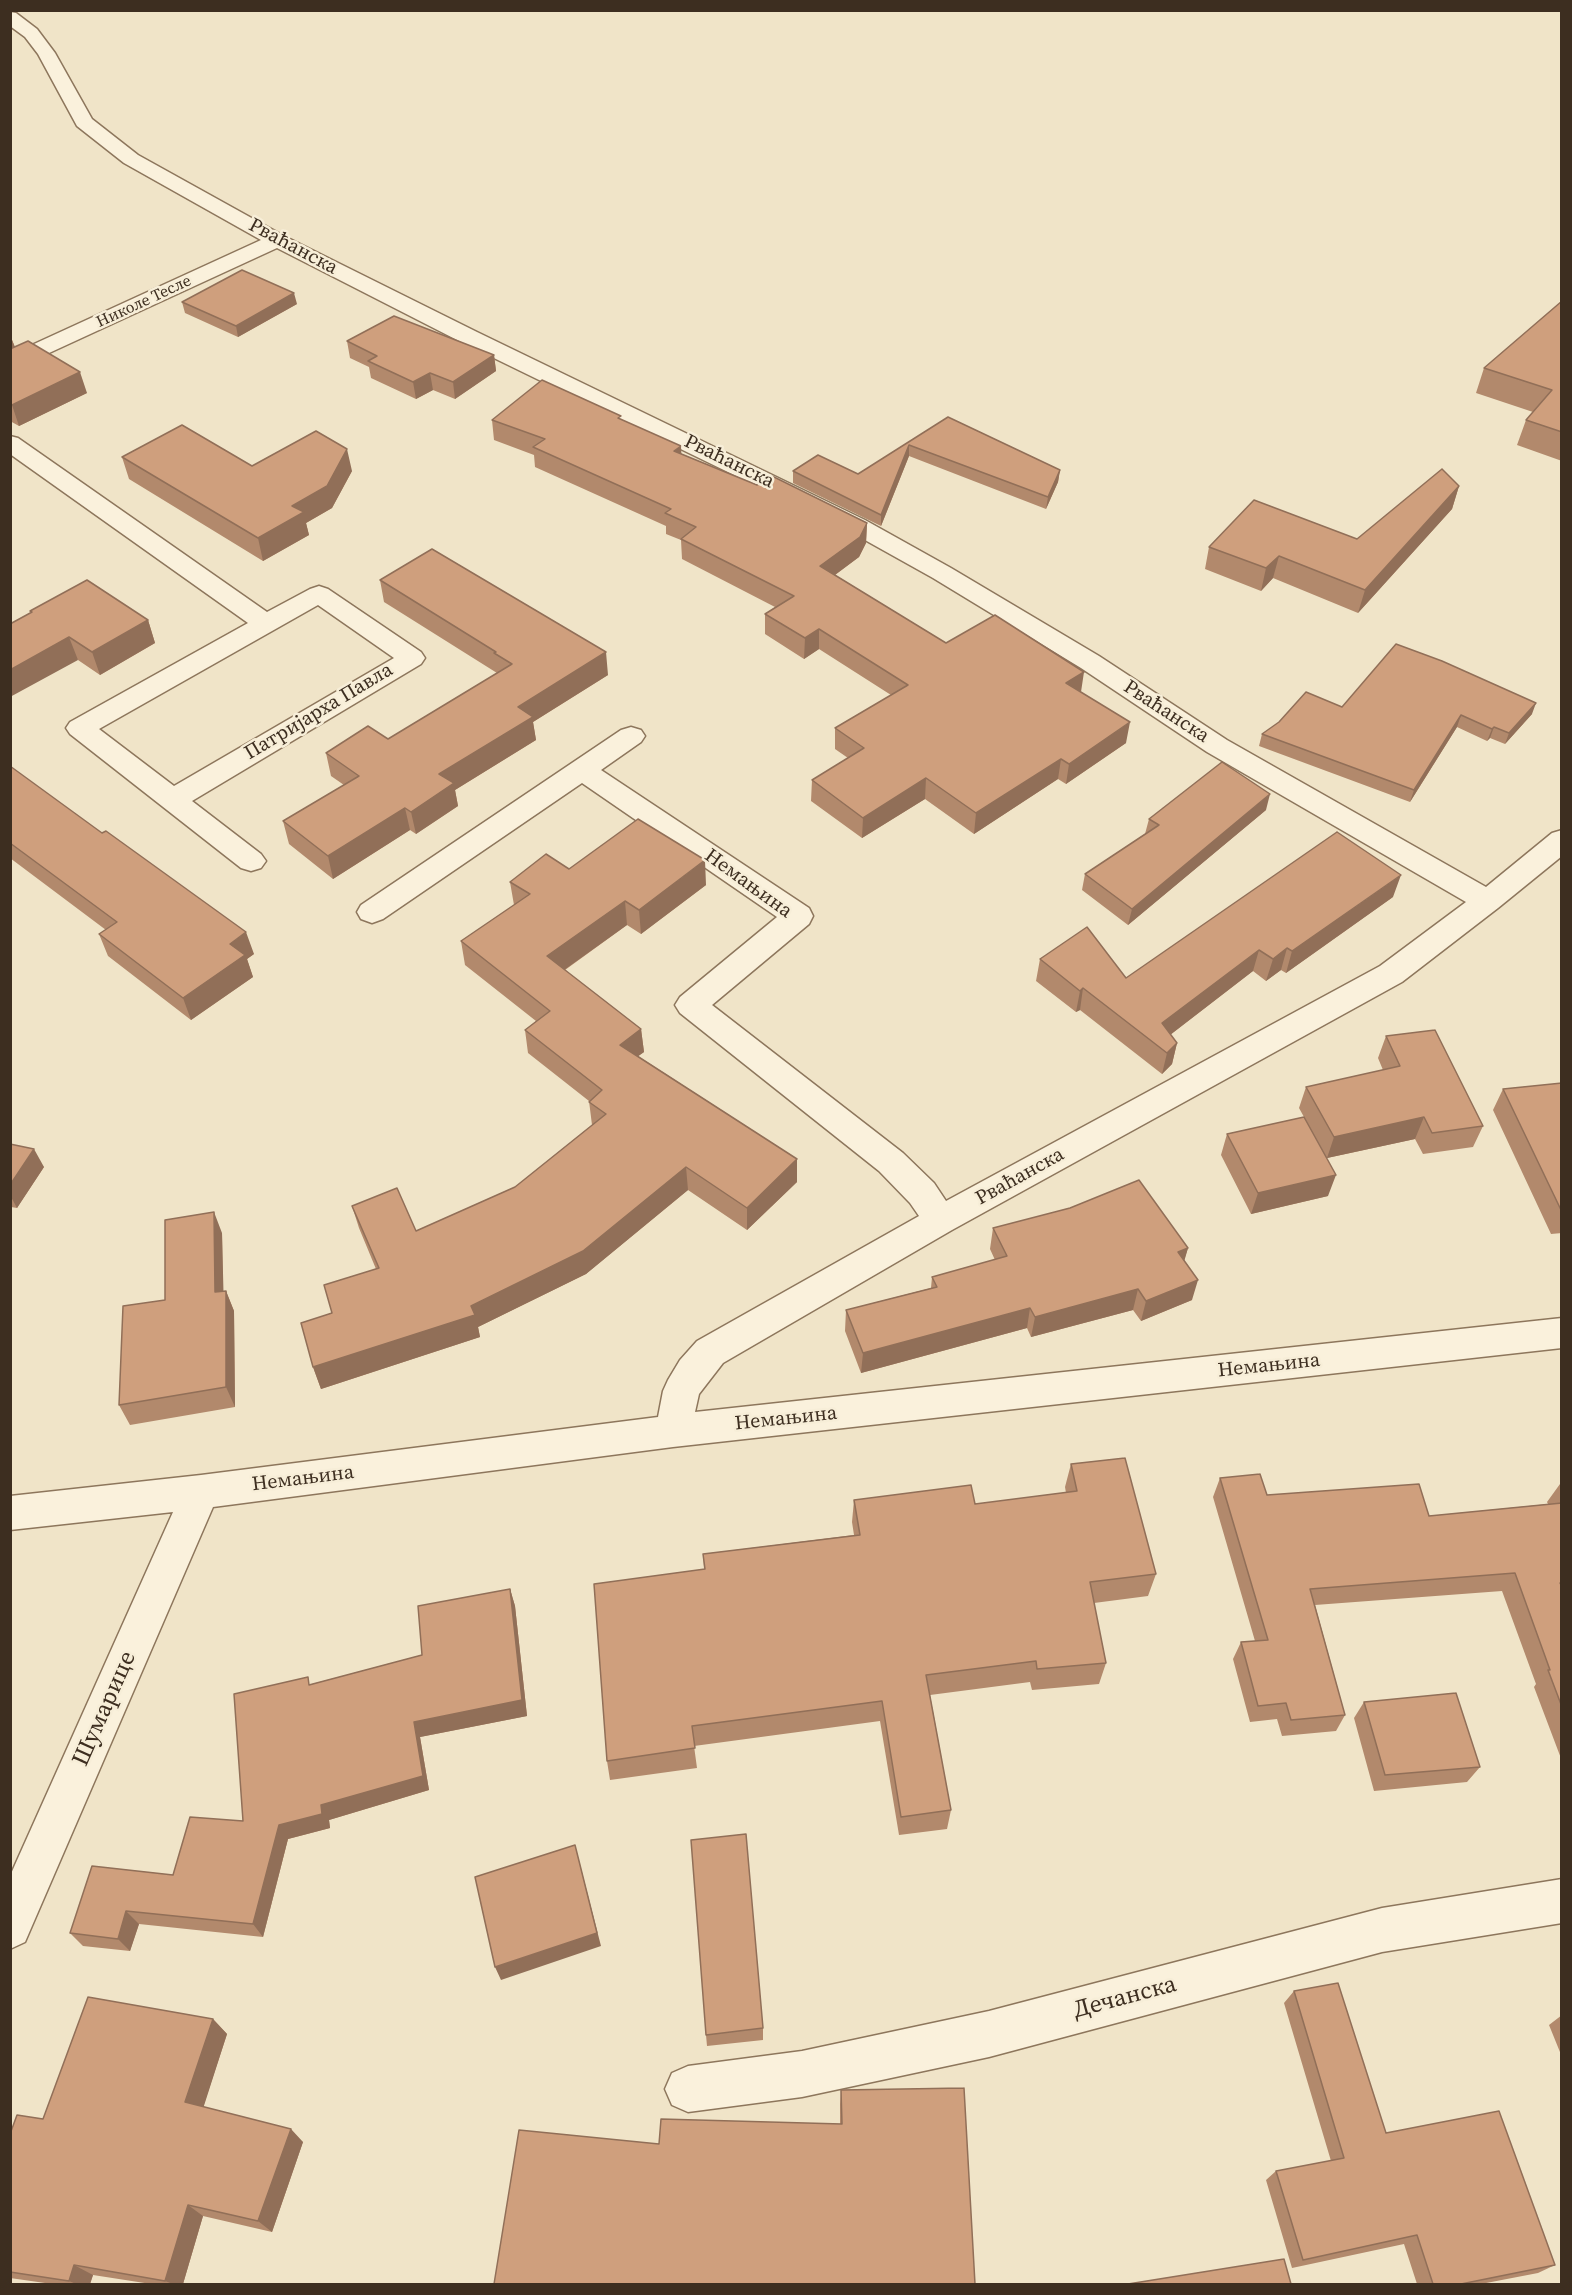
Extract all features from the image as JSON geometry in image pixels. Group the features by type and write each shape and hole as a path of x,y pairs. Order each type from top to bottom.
{"street":[{"name":"Рваћанска","path":"10,17 31,33 46,53 78,113 91,129 131,159 277,240 469,337 856,525 942,573 1090,662 1217,746 1488,901 1391,974 940,1221 710,1352 693,1371 681,1391 673,1431"},
{"name":"Николе Тесле","path":"10,364 277,240"},
{"path":"10,443 267,624"},
{"name":"Патријарха Павла","path":"172,800 412,658 319,594 80,728 172,800 250,861"},
{"path":"372,912 631,736"},
{"name":"Немањина","path":"582,770 798,916 691,1005 891,1162 922,1193 940,1221"},
{"path":"1488,901 1562,840"},
{"name":"Немањина","path":"10,1513 201,1492 673,1431 1562,1334"},
{"name":"Шумарице","path":"10,1927 201,1492"},
{"name":"Дечанска","path":"688,2089 802,2074 989,2034 1382,1930 1562,1900"}],"building":[{"path":"242,270 294,293 236,326 182,302"},
{"path":"1562,301 1562,432 1526,420 1552,390 1484,368"},
{"path":"394,316 494,355 453,382 430,373 413,382 368,361 377,356 347,341"},
{"path":"28,341 80,372 10,405 10,349"},
{"path":"542,380 681,446 674,451 757,485 772,476 867,523 860,537 820,566 946,643 995,615 1084,672 1066,683 1130,722 1069,764 1061,759 976,813 926,778 863,818 812,780 864,748 835,728 908,685 819,629 805,638 765,614 794,596 681,539 696,527 665,513 671,509 533,447 545,439 492,420"},
{"path":"948,417 1060,470 1048,497 909,445 881,515 793,471 818,455 858,474"},
{"path":"182,425 252,466 316,431 347,449 327,486 292,506 304,512 258,538 122,457"},
{"path":"1442,469 1459,486 1365,590 1279,556 1266,568 1209,547 1254,500 1357,539"},
{"path":"432,549 606,652 518,707 533,717 439,774 454,783 411,812 405,808 328,856 283,821 359,776 326,753 368,726 388,739 512,664 380,580"},
{"path":"87,580 148,620 92,652 69,637 10,670 10,624"},
{"path":"1396,644 1442,661 1536,703 1509,733 1494,727 1492,729 1461,715 1414,790 1262,734 1279,722 1306,692 1342,707"},
{"path":"1222,762 1270,794 1132,909 1085,874 1159,825 1149,819"},
{"path":"10,766 102,833 106,831 246,932 230,944 245,955 183,998 99,934 117,922 10,843"},
{"path":"638,819 705,860 639,910 625,901 547,956 641,1029 620,1045 797,1159 747,1208 686,1167 583,1251 471,1306 475,1315 313,1367 301,1323 332,1313 324,1285 379,1268 352,1206 397,1188 416,1231 515,1187 606,1114 589,1102 602,1090 525,1030 550,1011 461,941 530,894 510,882 546,854 569,869"},
{"path":"1337,832 1401,875 1292,951 1287,948 1273,959 1259,950 1162,1023 1177,1043 1167,1053 1083,988 1080,991 1040,959 1087,927 1126,978"},
{"path":"1435,1030 1483,1126 1432,1133 1424,1117 1334,1137 1306,1087 1400,1066 1386,1036"},
{"path":"1562,1083 1562,1212 1503,1089"},
{"path":"1304,1117 1336,1175 1258,1193 1227,1134"},
{"path":"10,1144 34,1149 10,1185"},
{"path":"1139,1180 1188,1248 1178,1252 1198,1280 1146,1301 1138,1289 1035,1317 1030,1308 863,1353 846,1310 937,1287 932,1277 1007,1256 993,1228 1070,1208"},
{"path":"214,1212 215,1292 226,1291 226,1387 119,1405 123,1306 165,1300 165,1220"},
{"path":"1125,1458 1156,1574 1090,1582 1106,1663 1037,1669 1036,1661 926,1675 951,1810 901,1817 882,1701 692,1726 695,1748 607,1761 594,1584 705,1569 703,1554 860,1535 854,1500 971,1485 975,1504 1077,1491 1071,1464"},
{"path":"1260,1474 1267,1495 1419,1484 1429,1516 1562,1503 1562,1583 1560,1583 1562,1587 1562,1707 1515,1573 1310,1589 1345,1715 1291,1720 1286,1703 1258,1706 1241,1642 1268,1640 1220,1478"},
{"path":"510,1589 522,1700 414,1722 423,1776 321,1805 322,1814 279,1825 253,1924 126,1911 118,1939 70,1933 92,1866 173,1875 190,1817 243,1821 234,1694 308,1677 309,1685 422,1655 418,1606"},
{"path":"1456,1693 1480,1767 1385,1775 1364,1702"},
{"path":"746,1834 763,2028 706,2035 691,1840"},
{"path":"575,1845 597,1933 495,1967 475,1877"},
{"path":"1338,1983 1386,2133 1499,2111 1555,2265 1461,2284 1433,2284 1417,2235 1303,2260 1276,2171 1344,2158 1294,1991"},
{"path":"88,1997 213,2019 185,2102 291,2129 258,2221 188,2205 165,2281 74,2265 69,2281 10,2272 10,2134 17,2115 43,2119"},
{"path":"964,2088 975,2284 494,2284 519,2130 659,2144 661,2119 842,2124 841,2090"},
{"path":"1284,2259 1291,2284 1128,2284"}]}
